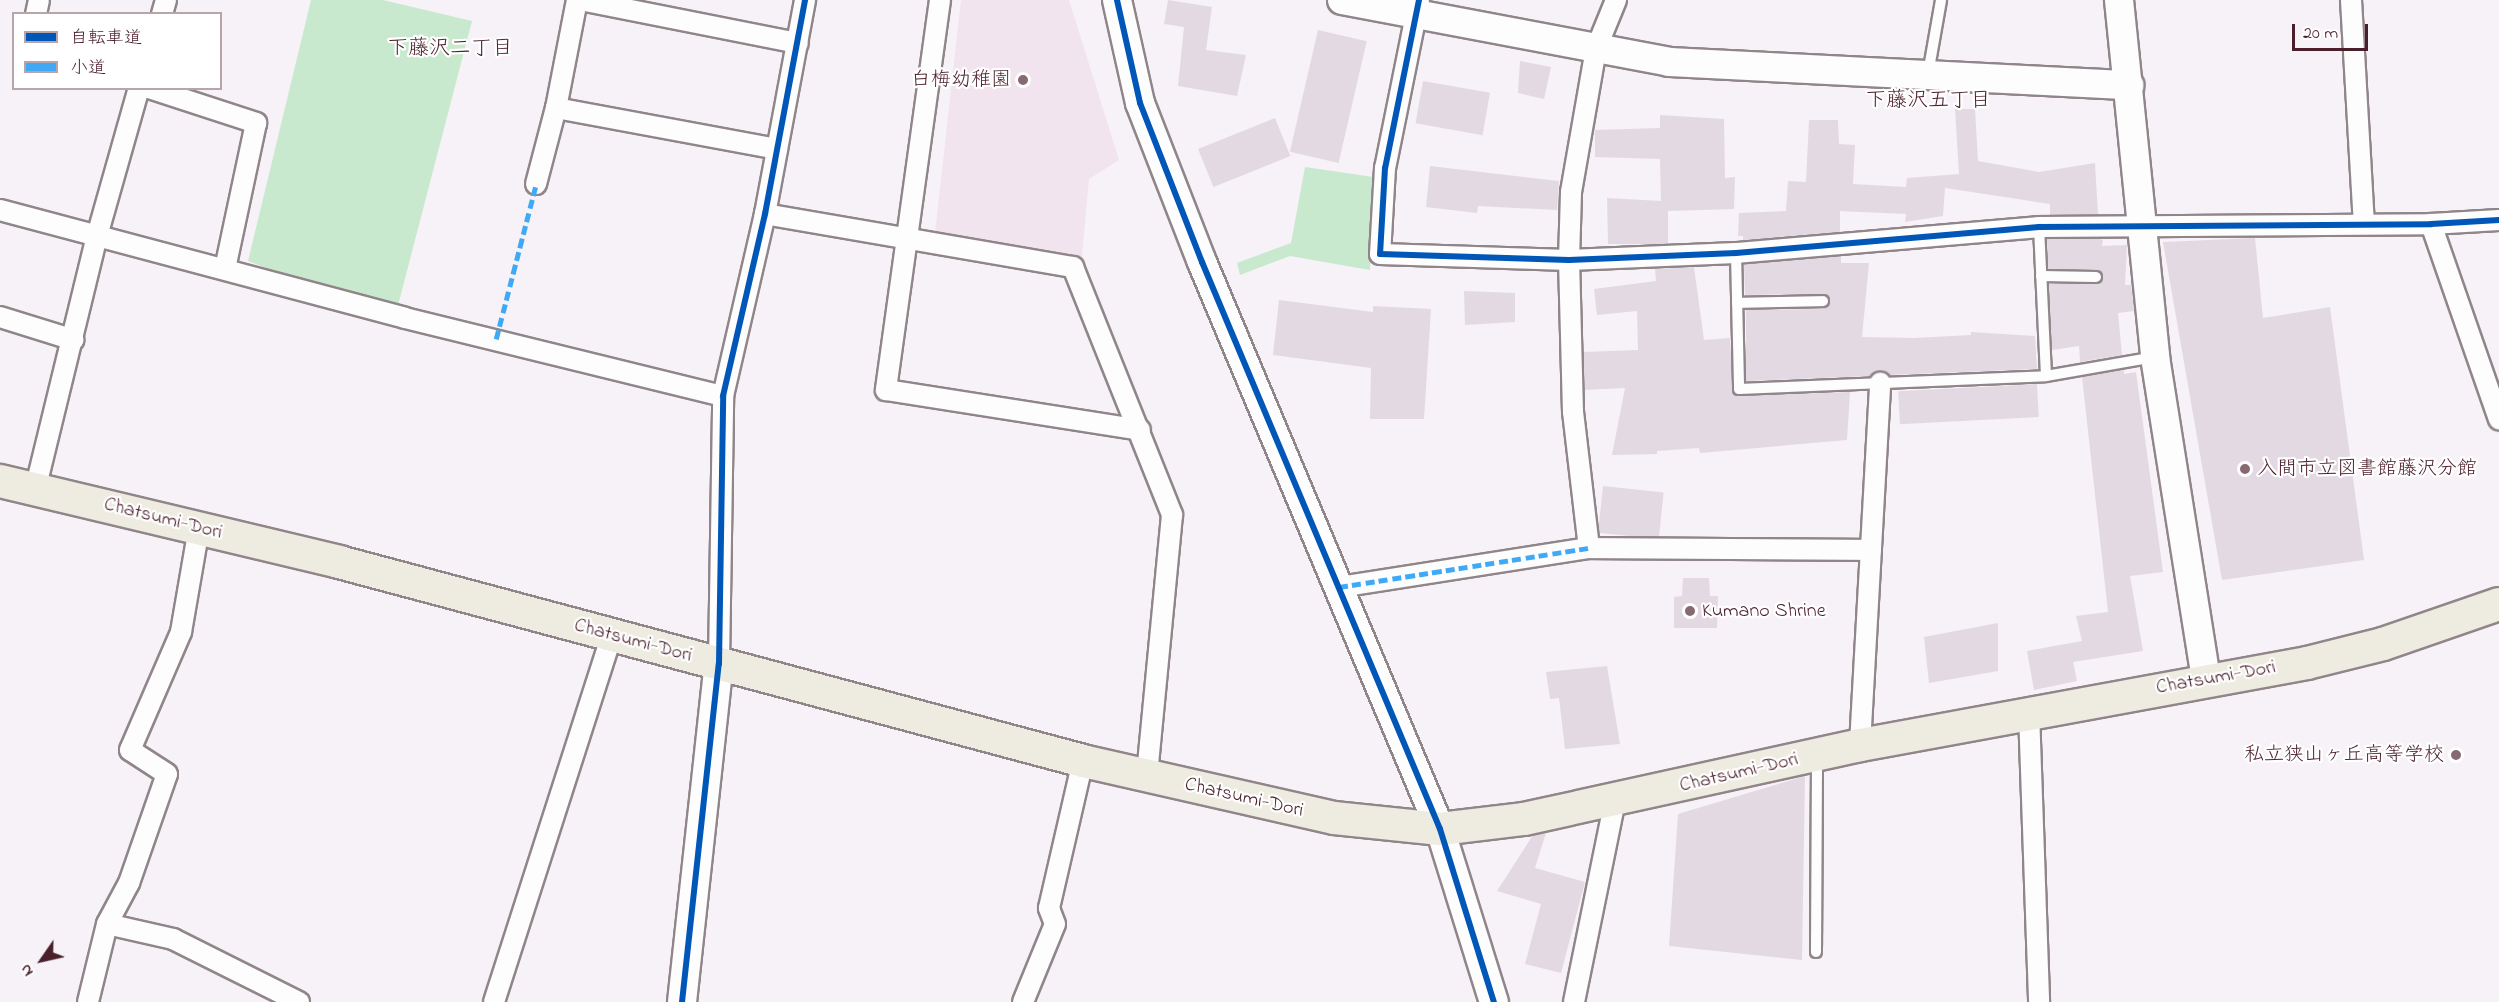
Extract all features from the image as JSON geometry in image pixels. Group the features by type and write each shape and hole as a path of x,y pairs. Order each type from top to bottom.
{"main road":[{"name":"Chatsumi-Dori","path":"1,483 36,486 719,663 1083,761 1334,818 1440,829 1524,819 1615,801 1860,745 2205,679 2307,663 2372,647 2499,604"}],"street":[{"path":"536,184 556,108 579,0 798,43"},
{"path":"682,1002 719,663 723,396 765,214 805,0"},
{"path":"940,0 886,390 1140,430"},
{"path":"1117,0 1140,103 1202,262 1440,829 1494,1002"},
{"path":"1342,0 1416,7 1596,49 1669,62 2129,85"},
{"path":"1589,548 1573,412 1569,260 1572,192 1596,49 1616,0"},
{"path":"2119,0 2155,357 2205,679"},
{"path":"2351,0 2364,224"},
{"path":"1416,7 1385,168 1380,254 1569,260 1736,253 2039,227 2432,224 2499,220"},
{"path":"36,486 74,340 97,236 138,90"},
{"path":"155,90 256,123 225,269"},
{"path":"556,108 777,149"},
{"path":"0,210 723,396"},
{"path":"765,214 1073,267 1172,515 1147,776"},
{"path":"2432,224 2499,418"},
{"path":"0,317 74,340"},
{"path":"1860,745 1880,383"},
{"path":"88,1002 107,924 129,883 167,774 130,750 181,632 199,528"},
{"path":"1340,587 1589,548 1870,550"},
{"path":"494,1002 612,635"},
{"path":"2029,712 2039,1002"},
{"path":"1023,1002 1055,924 1049,908 1083,761"},
{"path":"1574,1002 1615,801"},
{"path":"107,924 173,939 265,994 299,1002"}],"lane":[{"path":"1928,75 1941,0"},
{"path":"2039,227 2046,376"},
{"path":"1736,253 1739,389 2046,376 2155,357"},
{"path":"2041,276 2096,277"},
{"path":"1737,303 1823,301"},
{"path":"1816,952 1817,755"}],"shaded area":[{"name":"白梅幼稚園","path":"961,0 1069,0 1119,160 1089,179 1080,277 933,251"}],"green space":[{"path":"311,0 383,0 472,21 395,317 248,261"},
{"path":"1305,167 1373,177 1370,270 1290,256 1240,275 1237,263 1291,243"}],"building":[{"path":"1168,0 1212,7 1206,50 1246,55 1237,96 1178,86 1184,27 1164,24"},
{"path":"1318,30 1367,41 1339,163 1290,152"},
{"path":"1520,61 1551,67 1544,99 1518,93"},
{"path":"1423,81 1490,93 1483,135 1416,123"},
{"path":"1955,109 1975,109 1978,161 2039,172 2095,163 2098,215 2050,215 2050,204 1945,188 1943,216 1905,222 1906,214 1840,211 1840,232 1743,240 1743,236 1738,236 1739,213 1786,211 1788,181 1806,182 1809,120 1838,120 1839,144 1855,145 1853,184 1906,187 1907,178 1959,174"},
{"path":"1660,115 1724,119 1725,178 1735,177 1734,209 1668,211 1668,244 1608,244 1607,198 1661,201 1660,159 1595,157 1595,130 1660,128"},
{"path":"1275,118 1290,156 1213,187 1198,149"},
{"path":"1430,166 1559,181 1557,210 1478,206 1477,213 1426,207"},
{"path":"2255,238 2263,318 2330,307 2364,560 2222,580 2163,242"},
{"path":"2047,239 2099,239 2103,240 2102,246 2127,245 2125,285 2131,285 2134,311 2118,313 2122,355 2080,362 2079,346 2052,350 2049,284 2096,284 2103,277 2096,270 2048,269"},
{"path":"1841,256 1841,263 1869,263 1862,337 1914,338 1971,335 1971,332 2035,336 2037,369 1889,375 1880,371 1870,376 1746,381 1746,310 1823,309 1830,301 1823,294 1745,295 1744,264"},
{"path":"1694,267 1704,340 1730,338 1733,393 1739,396 1850,392 1847,440 1700,453 1699,448 1657,451 1657,454 1612,455 1625,388 1584,390 1583,352 1638,350 1637,311 1597,315 1594,289 1656,281 1655,269"},
{"path":"1464,291 1515,293 1515,322 1465,325"},
{"path":"1279,300 1373,312 1373,306 1431,309 1424,419 1370,419 1371,368 1273,355"},
{"path":"2124,370 2124,374 2136,372 2163,572 2130,576 2143,651 2073,662 2077,681 2034,690 2027,651 2082,641 2076,616 2108,612 2082,377"},
{"path":"2037,384 2039,417 1900,424 1898,391"},
{"path":"1603,486 1664,492 1659,539 1598,533"},
{"path":"1683,578 1709,578 1710,596 1718,596 1717,628 1674,628 1674,597 1682,596"},
{"path":"1998,623 1998,671 1929,683 1924,637"},
{"path":"1607,666 1620,744 1565,749 1559,698 1550,699 1546,672"},
{"path":"1805,776 1802,960 1669,946 1678,814"},
{"path":"1546,833 1535,868 1585,882 1561,973 1525,964 1541,904 1497,891 1533,835"}],"marked path":[{"path":"496,339 536,184"},
{"path":"1339,587 1589,548"}],"cycle path":[{"path":"682,1002 719,664 723,396 765,214 805,0"},
{"path":"1117,0 1140,103 1202,262 1440,829 1494,1002"},
{"path":"1419,0 1385,168 1380,254 1569,260 1736,253 2039,227 2431,224 2499,220"}],"place":[{"name":"白梅幼稚園","path":"1023,80"},
{"name":"入間市立図書館藤沢分館","path":"2245,469"},
{"name":"Kumano Shrine","path":"1690,611"},
{"name":"私立狭山ヶ丘高等学校","path":"2456,755"}],"district":[{"name":"下藤沢二丁目","path":"450,49"},
{"name":"下藤沢五丁目","path":"1928,101"}]}
